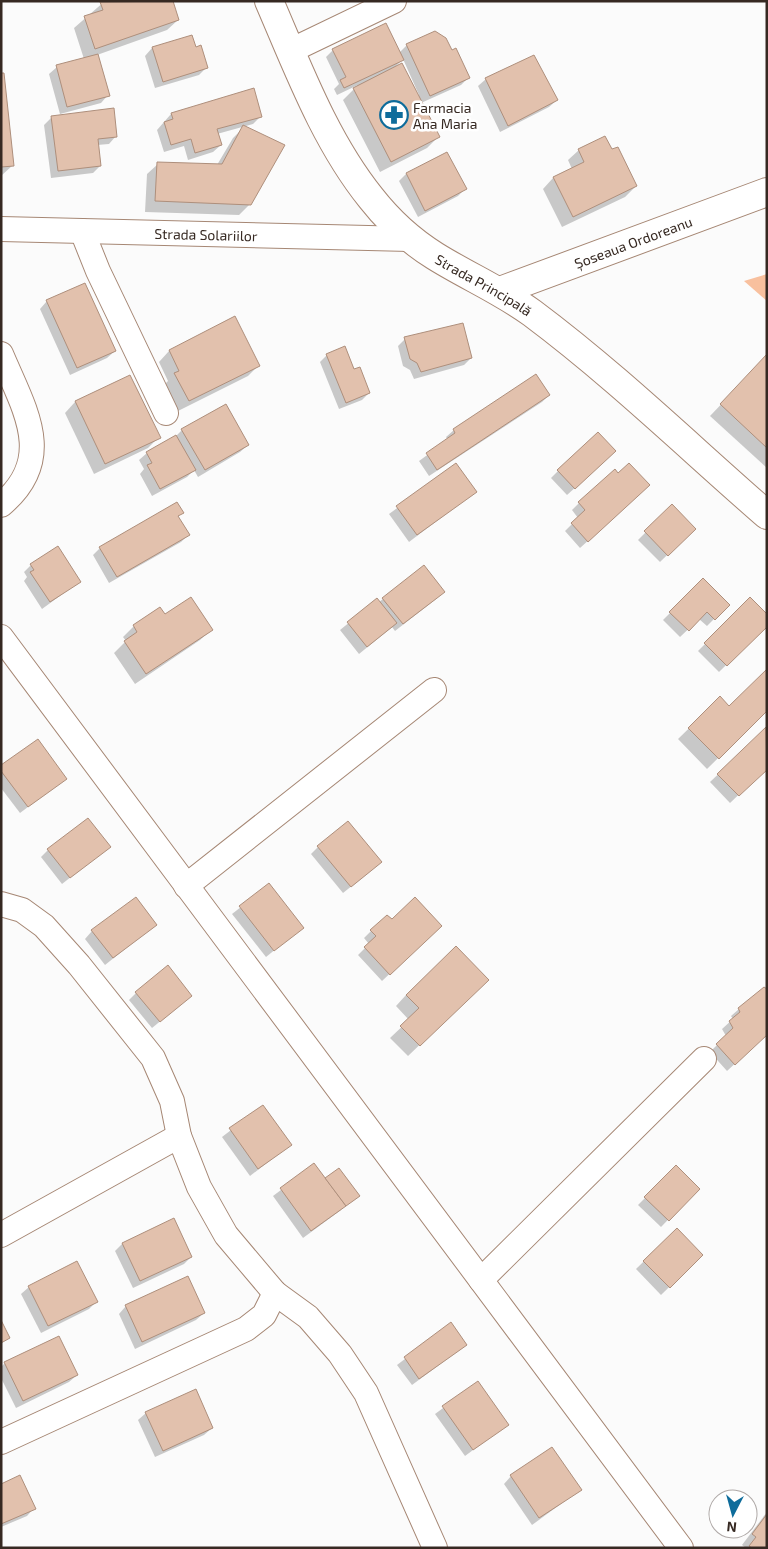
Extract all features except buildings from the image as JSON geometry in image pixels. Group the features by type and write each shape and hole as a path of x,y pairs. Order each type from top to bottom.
{"main road":[{"name":"Strada Principală","path":"269,1 326,127 355,177 388,218 410,239 435,256 500,291 532,313 573,346 767,515"},
{"name":"Șoseaua Ordoreanu","path":"500,291 767,192"}],"street":[{"path":"290,51 394,1"},
{"name":"Strada Solariilor","path":"1,229 410,239"},
{"path":"82,231 98,271 166,413"},
{"path":"1,354 31,428 34,447 25,479 14,494 1,505"},
{"path":"1,637 681,1548"},
{"path":"186,886 434,690"},
{"path":"1,904 22,910 44,926 80,965 153,1058 172,1101 179,1136 199,1187 226,1235 275,1293 308,1317 340,1354 366,1393 435,1548"},
{"path":"481,1280 704,1059"},
{"path":"1,1235 179,1136"},
{"path":"1,1442 246,1330 264,1315 275,1293"}],"shaded area":[{"path":"767,274 767,301 744,281"}],"place":[{"name":"Farmacia Ana Maria","path":"394,115"}]}
